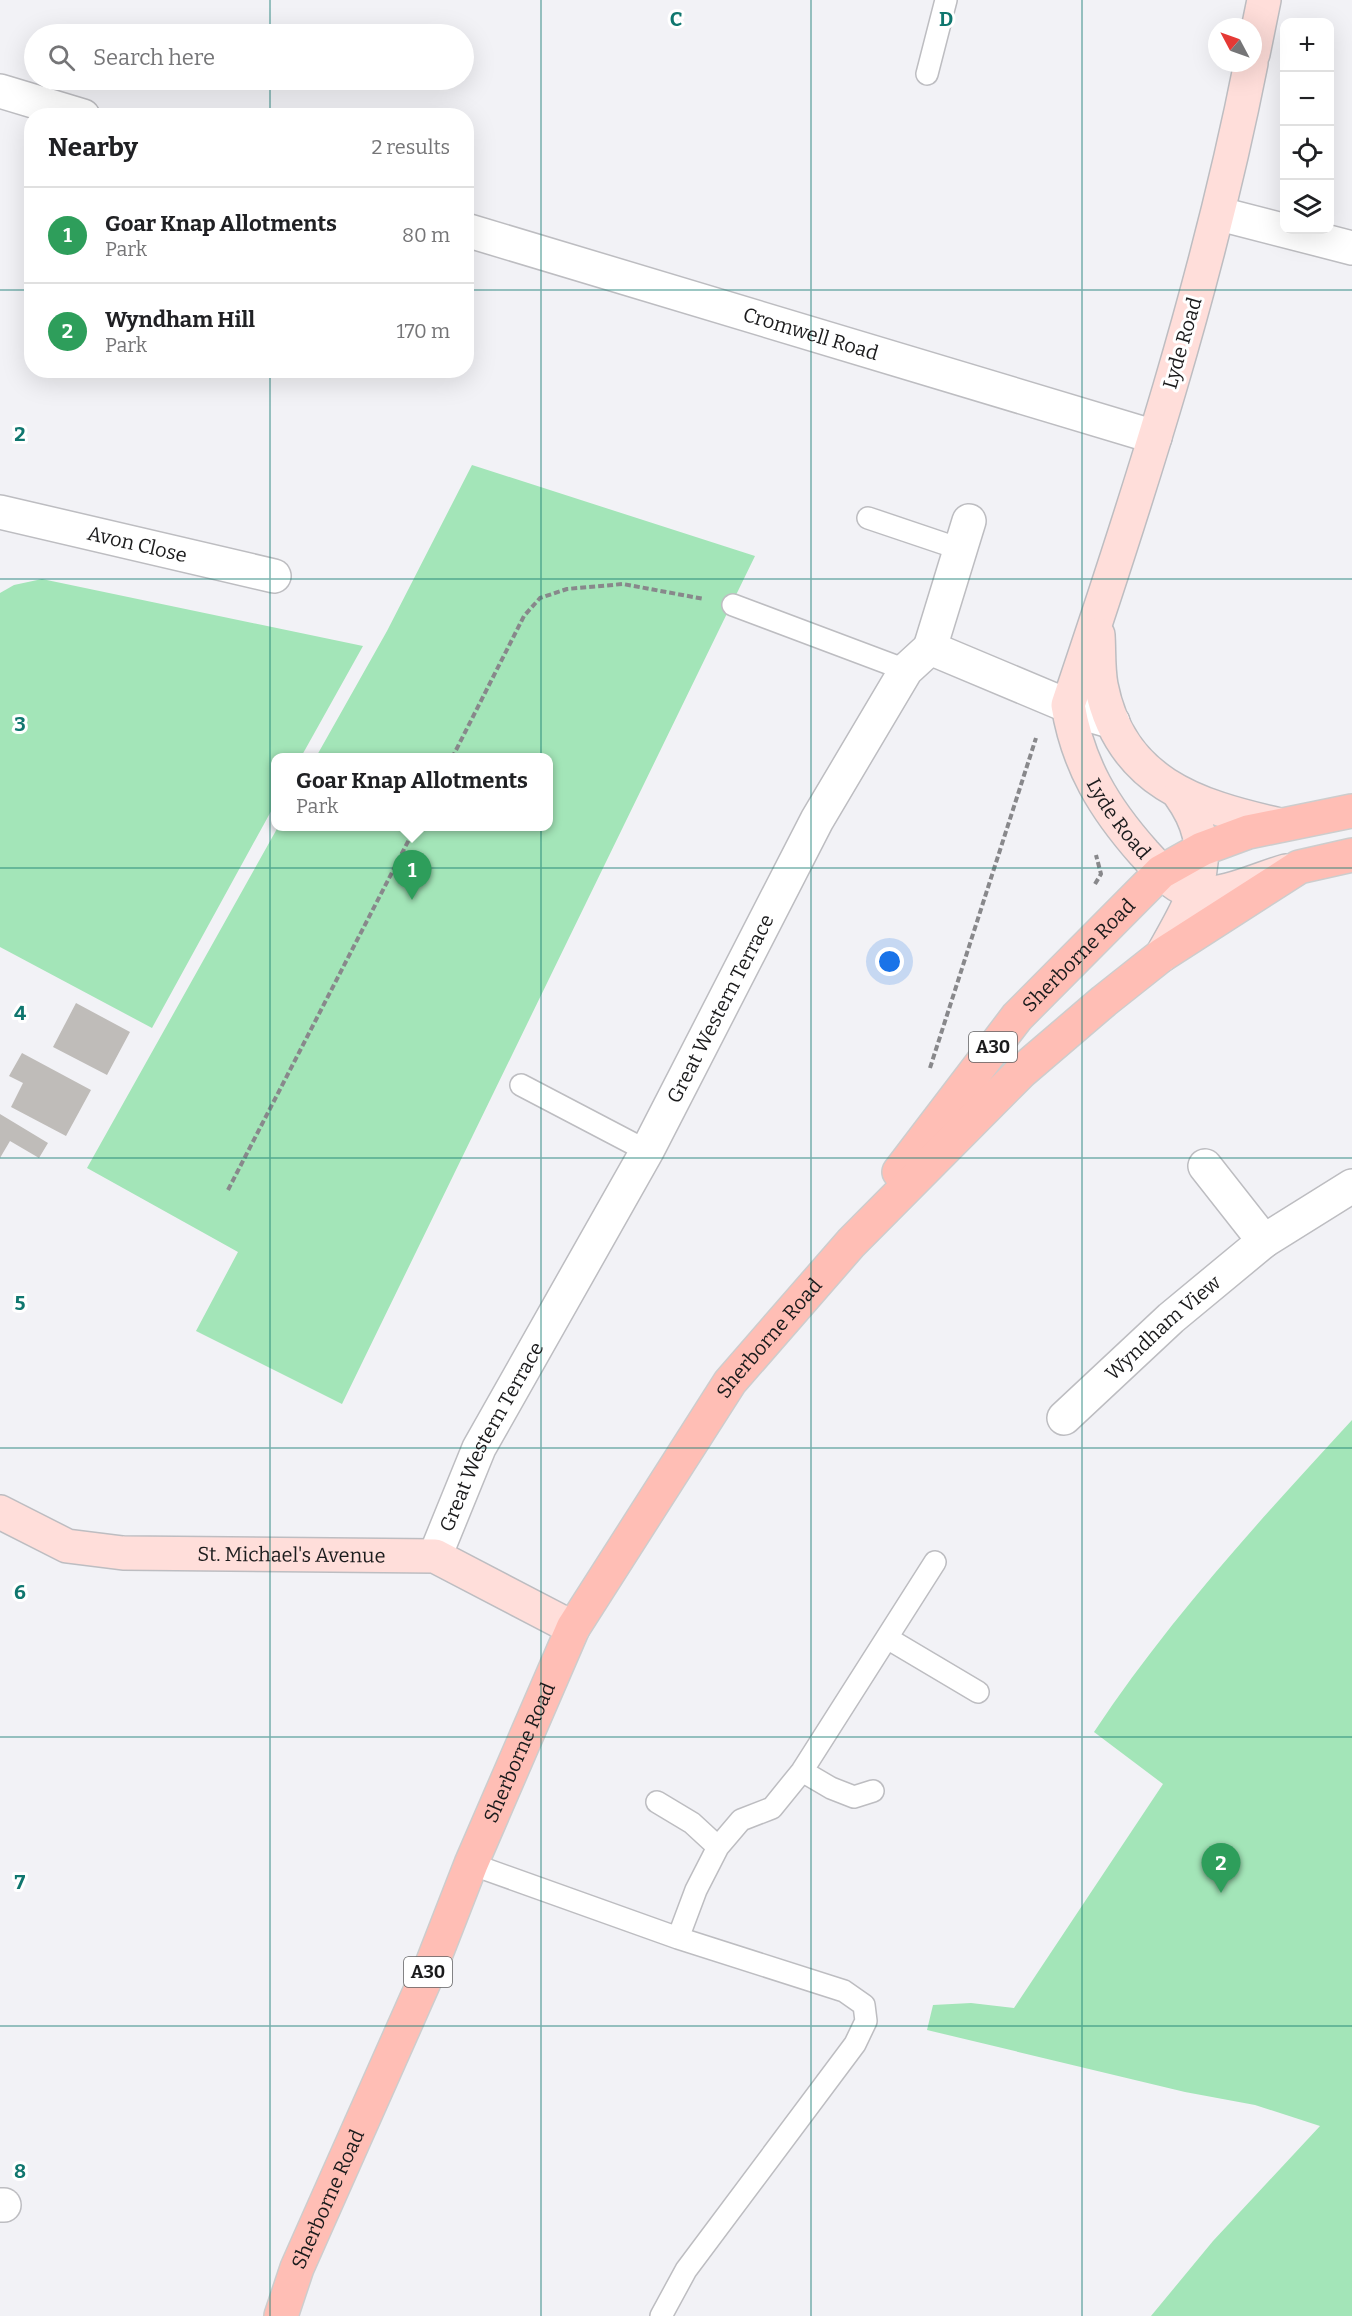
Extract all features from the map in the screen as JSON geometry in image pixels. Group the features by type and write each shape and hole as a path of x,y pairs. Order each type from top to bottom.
{"main road":[{"name":"A30","path":"1161,872 1202,849 1248,832 1352,811"},
{"name":"A30","path":"1162,955 1299,867 1352,855"},
{"name":"Sherborne Road","path":"851,1243 913,1150 1017,1017 1161,872"},
{"name":"Sherborne Road","path":"281,2316 297,2268 432,1964 471,1864 573,1628 730,1382 851,1243 1021,1072 1162,955"}],"street":[{"path":"1260,18 1264,0"},
{"name":"Lyde Road","path":"1249,72 1220,214 1155,437 1097,618 1056,701 1073,733 1083,763 1106,807 1172,882 1196,892 1218,892 1299,867"},
{"path":"0,91 56,108"},
{"path":"1220,214 1352,248"},
{"name":"Cromwell Road","path":"474,232 1155,437"},
{"name":"Avon Close","path":"0,512 274,576"},
{"path":"965,535 930,648 1092,716 1113,722"},
{"name":"Lyde Road","path":"1097,618 1101,685 1113,722 1130,752 1150,773 1180,795 1238,816 1280,825"},
{"name":"Great Western Terrace","path":"435,1556 479,1448 647,1151 817,820 906,669 930,648"},
{"name":"Lyde Road","path":"1162,955 1196,892 1201,868 1202,849 1190,809 1180,795"},
{"path":"1205,1166 1264,1241"},
{"name":"Wyndham View","path":"1064,1418 1171,1318 1264,1241 1352,1186"},
{"name":"St. Michael's Avenue","path":"0,1512 67,1545 123,1553 435,1556 573,1628"}],"lane":[{"path":"927,74 946,0"},
{"path":"868,518 965,535"},
{"path":"733,605 906,669"},
{"path":"521,1084 647,1151"},
{"path":"678,1938 696,1890 718,1847 741,1820 772,1808 802,1771 935,1562"},
{"path":"887,1638 978,1692"},
{"path":"802,1771 831,1788 854,1797 873,1791"},
{"path":"657,1802 692,1823 718,1847"},
{"path":"471,1864 678,1938 844,1991 864,2005 866,2021 855,2044 686,2270 661,2316"}],"path":[{"path":"455,753 524,616 540,598 567,589 623,584 733,605"},
{"path":"930,1069 1040,727 1056,701"},
{"path":"228,1190 413,831"},
{"path":"1093,886 1101,874 1094,849"}],"green space":[{"path":"472,465 755,556 342,1404 196,1331 238,1252 87,1168 276,831 553,831 553,753 318,753 387,631"},
{"path":"42,579 363,646 303,753 271,753 271,811 152,1028 0,947 0,593 14,585"},
{"path":"1352,1420 1352,2316 1151,2316 1213,2241 1320,2126 1255,2105 1185,2092 927,2030 933,2005 971,2003 1014,2008 1163,1784 1094,1732 1184,1610"}],"building":[{"path":"76,1003 130,1032 107,1075 53,1047"},
{"path":"22,1053 91,1090 66,1136 11,1107 23,1083 9,1076"},
{"path":"0,1114 48,1143 39,1158 10,1141 0,1158"}],"place":[{"name":"Goar Knap Allotments","path":"412,900"},
{"name":"Wyndham Hill","path":"1221,1893"}]}
